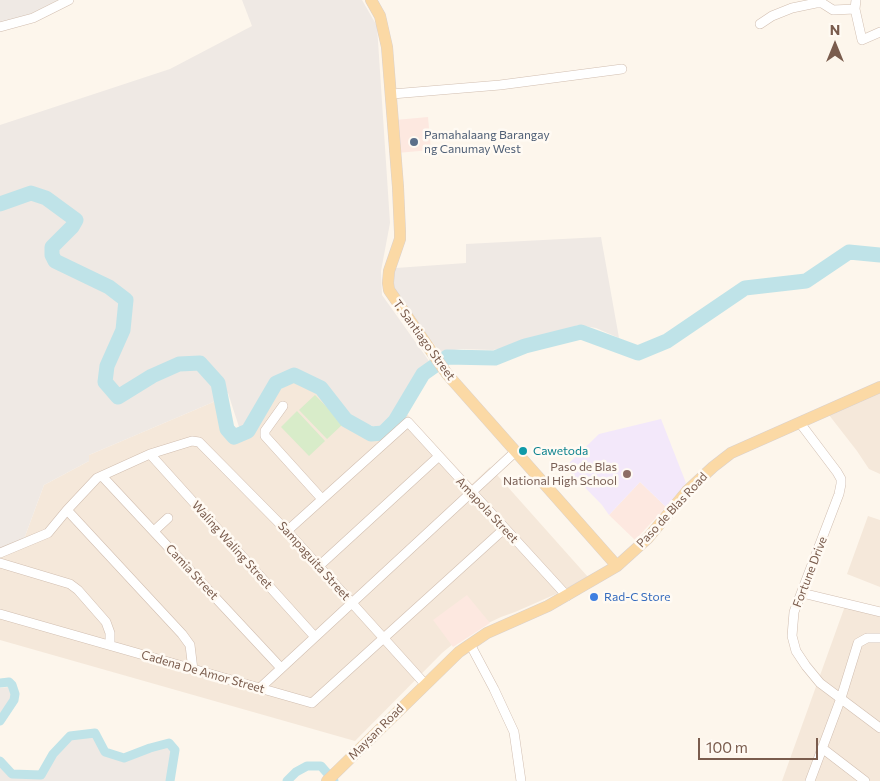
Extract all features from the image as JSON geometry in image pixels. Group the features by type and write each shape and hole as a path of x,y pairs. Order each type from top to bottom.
{"main road":[{"name":"T. Santiago Street","path":"371,0 380,16 385,36 392,94 400,232 389,271 388,283 393,298 447,374 617,566"},
{"name":"Paso de Blas Road","path":"425,684 470,644 487,633 567,596 617,566 648,538 688,491 713,467 732,453 880,387"},
{"name":"Maysan Road","path":"327,781 425,684"}],"street":[{"path":"0,27 33,18 69,0"},
{"path":"760,24 772,16 792,8 816,3 822,3 833,10 855,5 862,40 880,32"},
{"path":"392,94 500,84 622,69"},
{"path":"283,406 265,431 265,436 322,499 287,531"},
{"name":"Amapola Street","path":"322,499 408,422 567,596"},
{"name":"Fortune Drive","path":"800,423 837,472 841,479 841,484 839,494 794,612 792,636 796,651 820,683 880,728"},
{"name":"Sampaguita Street","path":"150,454 192,441 199,442 287,531 425,684"},
{"path":"260,688 515,452"},
{"path":"0,553 44,536 92,481 150,454"},
{"name":"Waling Waling Street","path":"150,454 315,637"},
{"path":"319,566 438,457"},
{"name":"Camia Street","path":"102,476 281,668"},
{"path":"67,510 182,634 190,645 193,670"},
{"path":"154,531 168,518"},
{"path":"384,638 504,529"},
{"path":"0,563 70,584 78,590 106,622 110,633 110,645"},
{"path":"802,593 880,612"},
{"name":"Cadena De Amor Street","path":"0,614 312,703 384,638"},
{"path":"810,781 841,698 858,643 867,638 880,638"},
{"path":"470,644 514,732 521,781"},
{"path":"822,748 865,781"}],"shaded area":[{"path":"0,0 58,0 30,14 0,25"},
{"path":"242,0 362,0 377,26 390,223 381,271 382,295 429,361 384,430 346,417 323,387 295,371 273,380 240,430 228,393 218,400 89,455 89,461 44,485 24,539 0,548 0,211 31,195 33,188 0,197 0,125 170,69 252,26"},
{"path":"428,117 431,150 397,153 395,120"},
{"path":"601,237 619,338 596,328 578,325 527,340 511,347 493,350 461,349 440,352 394,290 391,279 396,268 466,263 466,244"},
{"path":"294,381 315,389 340,421 359,432 381,440 402,422 405,412 472,484 490,467 588,577 556,594 465,634 442,653 355,741 0,640 0,548 24,539 44,485 89,461 89,455 218,400 222,429 228,441 253,434 274,393"},
{"path":"880,392 880,474 869,469 829,415"},
{"name":"Paso de Blas National High School","path":"661,419 686,483 666,507 640,482 609,515 602,505 565,467 599,434"},
{"path":"640,482 666,507 635,540 609,515"},
{"path":"868,516 880,520 880,587 847,574"},
{"path":"467,595 490,623 453,647 433,620"},
{"path":"845,606 880,616 880,781 782,781"},
{"path":"8,687 13,696 0,716 0,688"},
{"path":"93,735 103,754 124,759 149,749 168,745 174,750 167,781 0,781 0,763 12,776 42,777 55,755 71,738"}],"green space":[{"path":"315,395 343,424 327,439 299,410"},
{"path":"297,411 325,441 309,456 281,427"}],"waterway":[{"path":"0,204 31,193 46,198 76,220 72,227 52,247 52,255 55,261 109,287 126,300 123,330 107,366 105,382 118,397 152,376 179,364 200,363 218,383 227,429 234,437 248,431 276,383 294,375 321,388 346,420 371,434 383,433 395,421 423,374 447,357 495,358 525,346 581,332 638,353 667,341 745,288 806,281 849,252 880,255"},
{"path":"0,683 9,682 15,694 14,700 0,721"},
{"path":"0,761 12,774 41,775 53,754 70,736 95,733 105,752 124,758 169,743 175,750 170,781"},
{"path":"287,781 296,772 307,766 321,766 334,781"}],"place":[{"name":"Pamahalaang Barangay ng Canumay West","path":"414,142"},
{"name":"Cawetoda","path":"523,451"},
{"name":"Paso de Blas National High School","path":"627,474"},
{"name":"Rad-C Store","path":"594,597"}]}
